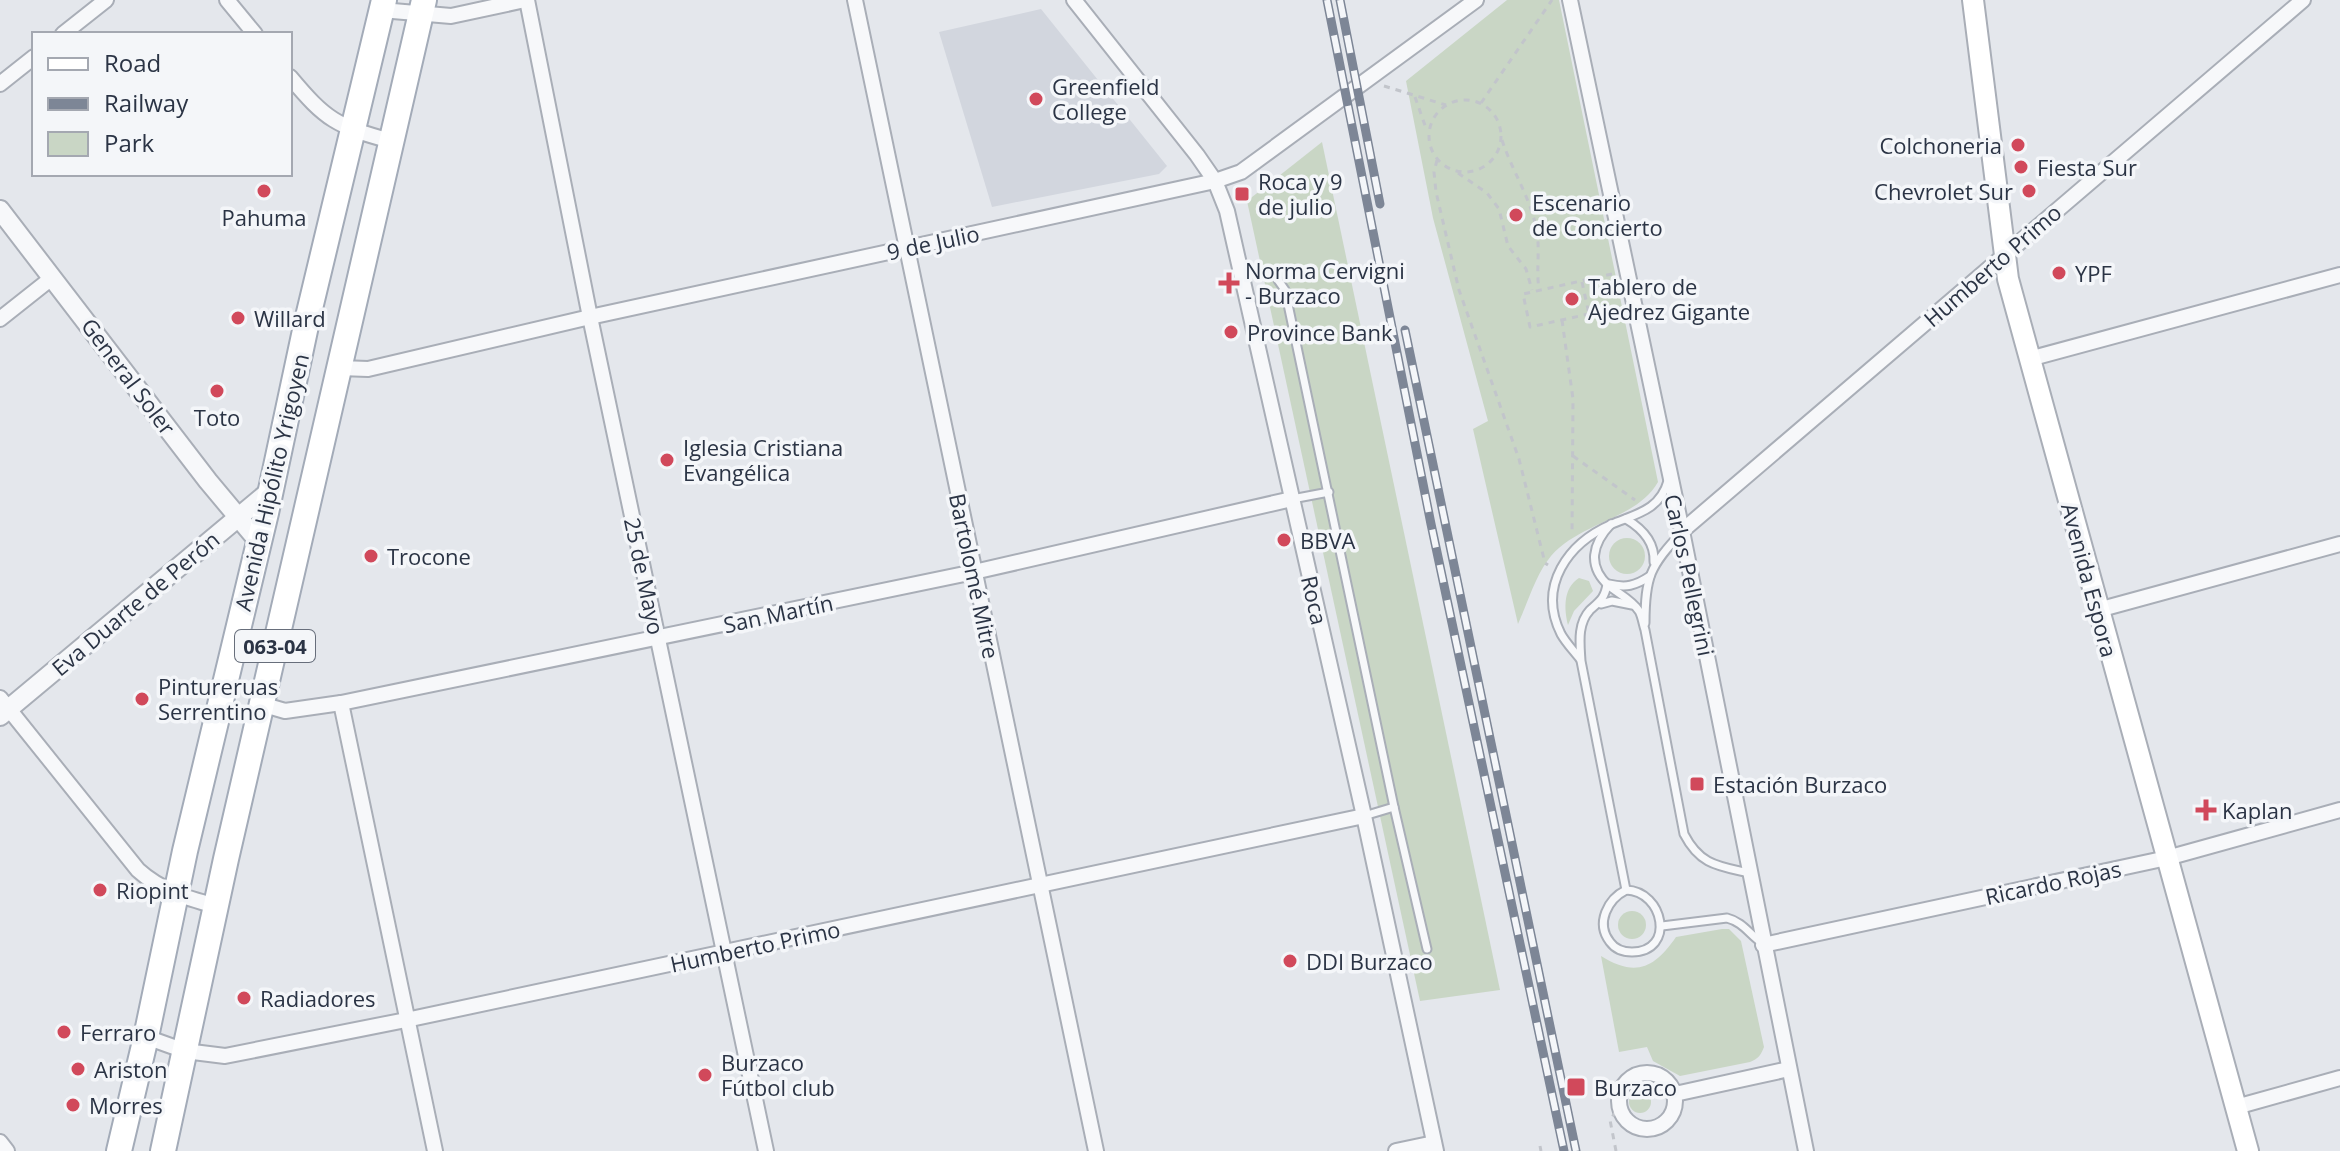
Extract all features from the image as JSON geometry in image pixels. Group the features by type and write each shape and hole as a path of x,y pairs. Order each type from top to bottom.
{"main road":[{"name":"Avenida Espora","path":"1973,0 2003,255 2248,1151"},
{"name":"Avenida Hipólito Yrigoyen","path":"119,1151 383,5"},
{"name":"Avenida Hipólito Yrigoyen","path":"163,1151 261,704 422,7"}],"street":[{"path":"66,32 106,0"},
{"path":"227,0 253,32"},
{"path":"383,5 422,7 451,16 526,0"},
{"name":"25 de Mayo","path":"526,0 766,1151"},
{"name":"Bartolomé Mitre","path":"855,0 1038,886 1096,1151"},
{"name":"Roca","path":"1074,0 1215,181 1227,211 1364,816 1435,1147"},
{"name":"9 de Julio","path":"340,368 368,369 590,317 1215,181 1241,172 1476,0"},
{"name":"Carlos Pellegrini","path":"1570,0 1682,531 1806,1151"},
{"name":"Humberto Primo","path":"1682,531 2303,0"},
{"path":"0,84 32,59"},
{"path":"292,79 326,117 353,130 391,141"},
{"name":"General Soler","path":"0,210 208,481 259,542"},
{"path":"2029,359 2340,275"},
{"path":"0,319 53,277"},
{"name":"Eva Duarte de Perón","path":"3,708 271,490"},
{"name":"San Martín","path":"261,704 285,711 341,703 974,572 1292,499"},
{"path":"2098,610 2340,544"},
{"path":"341,703 435,1151"},
{"path":"3,708 138,870 151,882 176,895 216,906"},
{"name":"Ricardo Rojas","path":"1763,945 2167,858 2340,810"},
{"name":"Humberto Primo","path":"146,1037 185,1051 225,1056 1364,816"},
{"path":"1675,1094 1789,1069"},
{"path":"1655,1073 1671,1085 1675,1094 1674,1111 1662,1125 1654,1128 1645,1129 1629,1123 1619,1107 1621,1088 1635,1075 1655,1073"},
{"path":"2236,1107 2340,1078"},
{"path":"0,1142 7,1151"},
{"path":"1396,1151 1435,1147"}],"lane":[{"path":"1278,280 1285,290 1427,949"},
{"path":"1581,661 1561,633 1555,614 1553,589 1557,572 1591,536 1657,502 1669,475"},
{"path":"1292,499 1329,492"},
{"path":"1626,519 1639,527 1654,551 1654,564 1645,589 1645,630"},
{"path":"1611,524 1598,537 1594,553 1596,569 1607,584 1639,611 1684,834 1703,860 1749,873"},
{"path":"1654,564 1682,531"},
{"path":"1607,584 1637,585 1650,576"},
{"path":"1607,584 1605,596 1583,621 1579,638 1626,890"},
{"path":"1599,604 1612,601 1634,606"},
{"path":"1364,816 1394,807"},
{"path":"1626,890 1635,890 1649,898 1662,926 1660,937 1652,946 1640,952 1626,952 1613,946 1606,935 1606,909 1615,896 1626,890"},
{"path":"1662,926 1727,918 1737,920 1763,945"}],"path":[{"path":"1481,103 1552,0"},
{"path":"1367,81 1446,105"},
{"path":"1415,95 1430,147 1437,160 1487,193 1499,209 1508,246 1526,269 1532,292"},
{"path":"1428,135 1437,113 1457,100 1481,103 1490,110 1497,120 1510,164 1527,196 1537,233 1539,290"},
{"path":"1455,171 1479,170 1489,163 1497,154 1501,136"},
{"path":"1437,160 1434,172 1436,192 1459,290 1519,459 1545,563 1557,572"},
{"path":"1627,271 1523,294 1530,327 1634,304"},
{"path":"1582,281 1589,314"},
{"path":"1562,320 1573,382 1572,553"},
{"path":"1573,456 1647,509"},
{"path":"1616,1151 1610,1120 1619,1107"}],"shaded area":[{"name":"Greenfield College","path":"1041,9 1167,166 1159,174 992,207 939,32"}],"green space":[{"path":"1507,0 1559,0 1658,482 1636,505 1578,535 1551,556 1518,624 1473,429 1488,421 1433,218 1406,81"},
{"path":"1322,142 1500,990 1420,1001 1247,201"},
{"path":"1627,538 1639,544 1645,556 1639,568 1627,574 1615,568 1609,556 1615,544"},
{"path":"1579,578 1589,581 1593,591 1574,611 1568,625 1567,593"},
{"path":"1632,911 1642,915 1646,925 1642,935 1632,939 1622,935 1618,925 1622,915"},
{"path":"1729,929 1741,941 1764,1047 1759,1056 1750,1062 1680,1076 1653,1061 1647,1047 1619,1052 1601,956 1624,966 1643,966 1660,956 1676,937"},
{"path":"1640,1091 1651,1102 1640,1113 1629,1102"}],"railway":[{"path":"1327,0 1431,524 1564,1151"},
{"path":"1340,0 1380,204"},
{"path":"1405,330 1576,1151"}],"place":[{"name":"Greenfield College","path":"1036,99"},
{"name":"Colchoneria","path":"2018,145"},
{"name":"Fiesta Sur","path":"2021,167"},
{"name":"Pahuma","path":"264,191"},
{"name":"Chevrolet Sur","path":"2029,191"},
{"name":"Roca y 9 de julio","path":"1242,194"},
{"name":"Escenario de Concierto","path":"1516,215"},
{"name":"YPF","path":"2059,273"},
{"name":"Norma Cervigni - Burzaco","path":"1229,283"},
{"name":"Tablero de Ajedrez Gigante","path":"1572,299"},
{"name":"Willard","path":"238,318"},
{"name":"Province Bank","path":"1231,332"},
{"name":"Toto","path":"217,391"},
{"name":"Iglesia Cristiana Evangélica","path":"667,460"},
{"name":"BBVA","path":"1284,540"},
{"name":"Trocone","path":"371,556"},
{"name":"Pintureruas Serrentino","path":"142,699"},
{"name":"Estación Burzaco","path":"1697,784"},
{"name":"Kaplan","path":"2206,810"},
{"name":"Riopint","path":"100,890"},
{"name":"DDI Burzaco","path":"1290,961"},
{"name":"Radiadores","path":"244,998"},
{"name":"Ferraro","path":"64,1032"},
{"name":"Ariston","path":"78,1069"},
{"name":"Burzaco Fútbol club","path":"705,1075"},
{"name":"Burzaco","path":"1576,1087"},
{"name":"Morres","path":"73,1105"}]}
